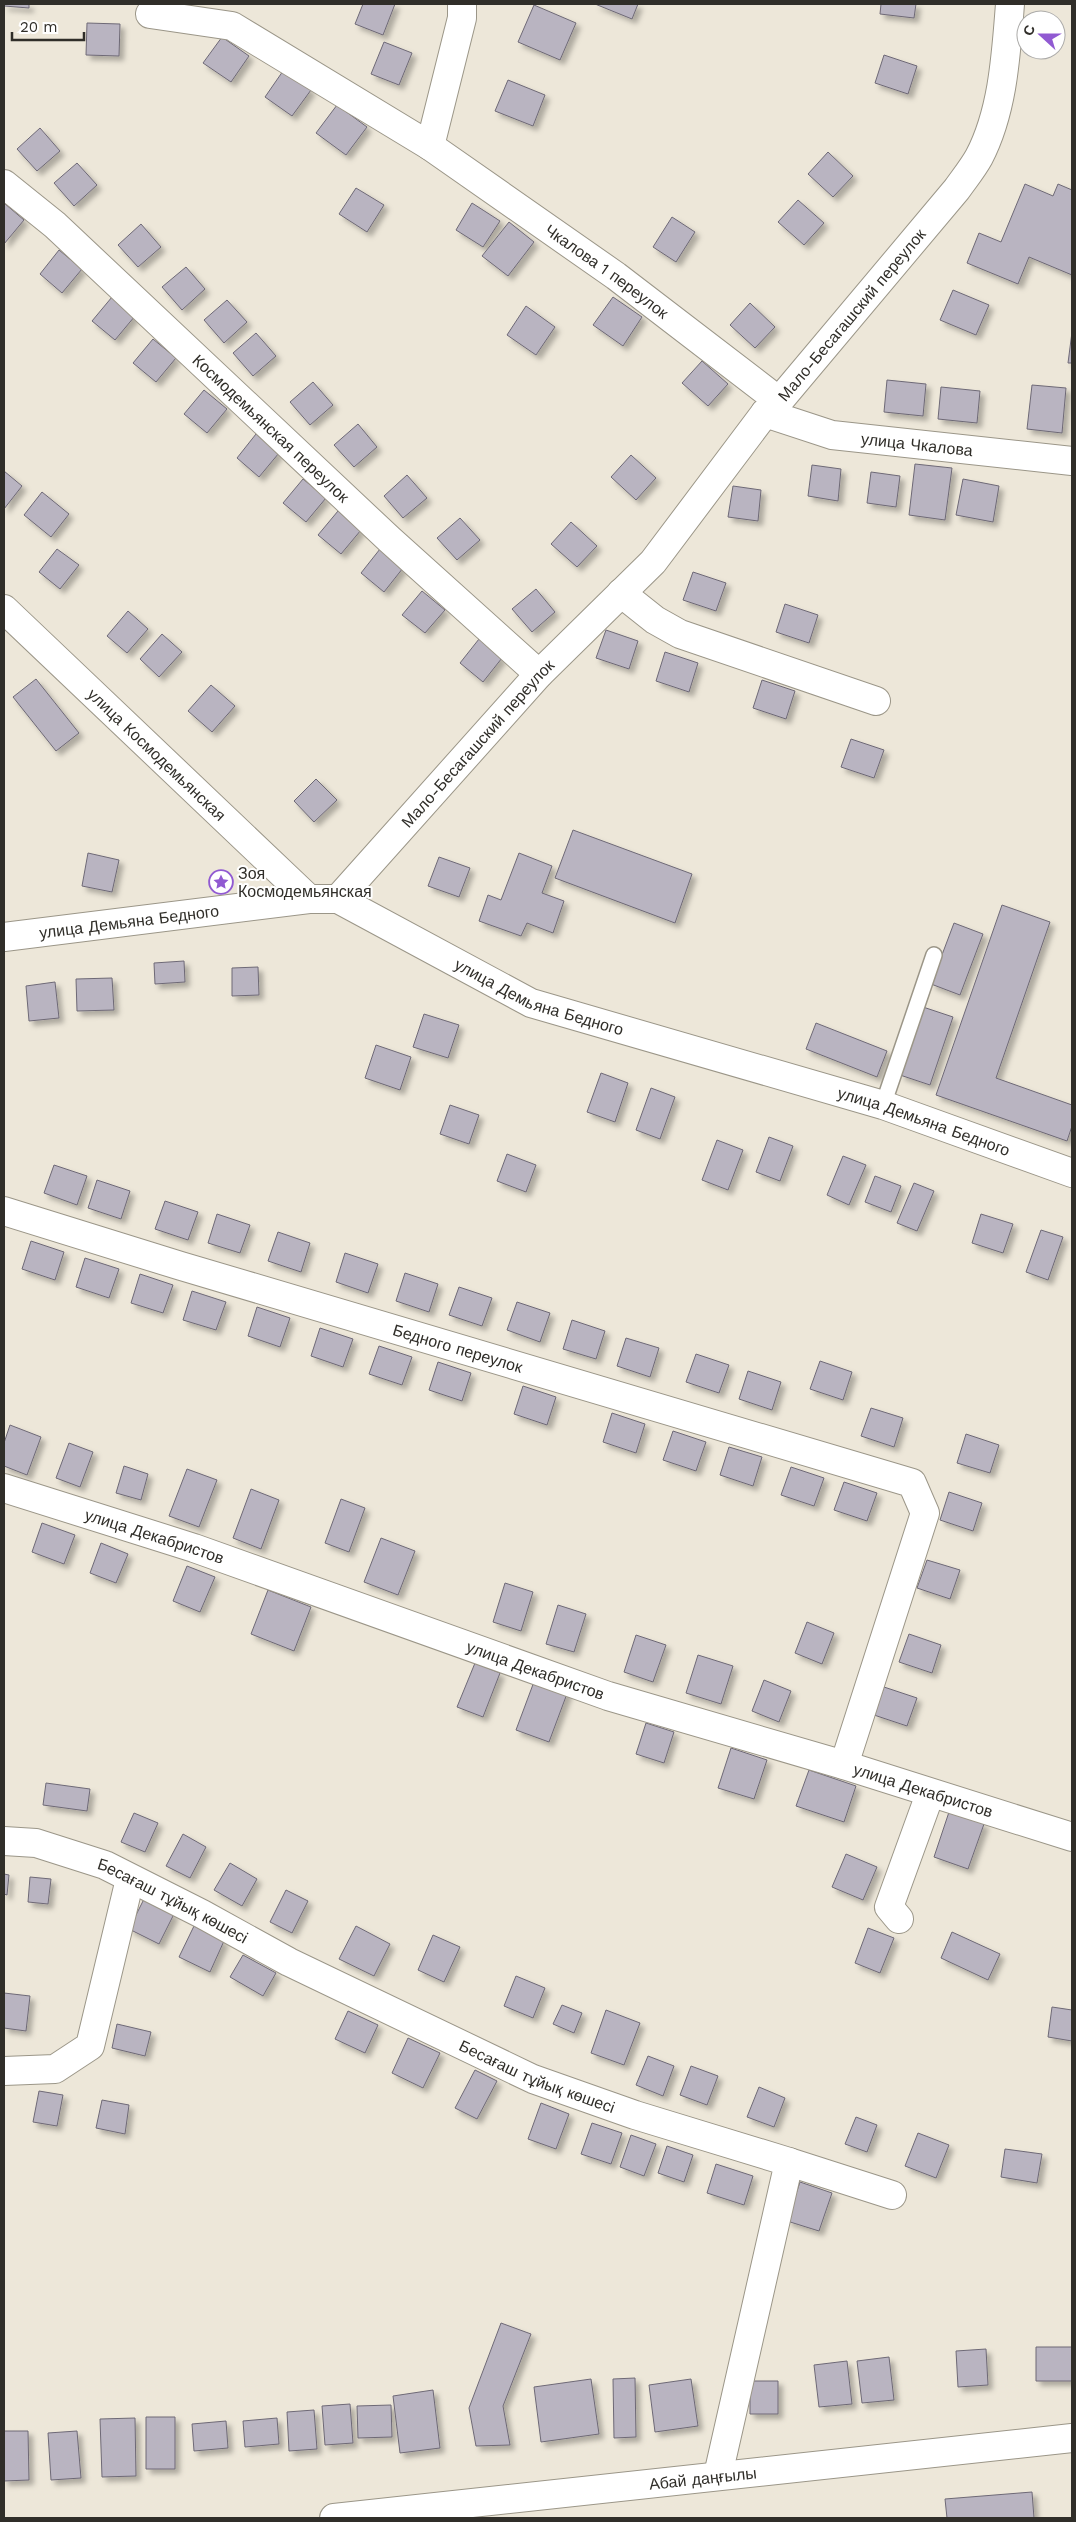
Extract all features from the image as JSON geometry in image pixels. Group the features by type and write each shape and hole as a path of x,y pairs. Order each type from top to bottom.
{"street":[{"path":"430,146 462,18 462,4"},
{"name":"Мало-Бесагашский переулок","path":"338,899 539,674 653,562 772,407 957,189 979,158 994,117 1006,58 1010,4"},
{"name":"Чкалова 1 переулок","path":"150,14 232,26 430,146 616,276 772,407"},
{"name":"Космодемьянская переулок","path":"4,184 55,224 390,539 539,674"},
{"name":"улица Чкалова","path":"772,407 832,434 1072,461"},
{"path":"621,594 655,620 680,634 876,701"},
{"name":"улица Космодемьянская","path":"4,609 310,899"},
{"name":"улица Демьяна Бедного","path":"4,937 310,899 338,899 531,1003 883,1105 1072,1173"},
{"name":"Бедного переулок","path":"4,1211 181,1266 912,1483 925,1513 844,1765"},
{"name":"улица Декабристов","path":"4,1488 194,1548 608,1696 844,1765 930,1794 1072,1837"},
{"path":"899,1919 889,1906 930,1794"},
{"name":"Бесағаш тұйық көшесі","path":"4,1841 36,1843 104,1865 202,1914 289,1962 533,2079 635,2115 892,2195"},
{"path":"4,2071 55,2069 90,2046 130,1879"},
{"path":"718,2475 789,2162"},
{"name":"Абай даңғылы","path":"334,2518 1072,2438"}],"lane":[{"path":"883,1105 934,955"}],"building":[{"path":"4,4 29,4 29,8 4,6"},
{"path":"363,4 395,4 383,35 355,24"},
{"path":"595,4 638,4 632,19"},
{"path":"881,4 916,4 914,18 880,14"},
{"path":"534,5 576,23 560,60 518,42"},
{"path":"87,23 120,24 119,56 86,55"},
{"path":"222,37 249,56 231,82 203,63"},
{"path":"384,42 412,53 399,85 371,74"},
{"path":"884,55 917,66 908,94 875,83"},
{"path":"283,71 311,90 292,116 265,97"},
{"path":"508,80 545,95 533,126 495,111"},
{"path":"337,105 367,127 346,155 316,133"},
{"path":"40,128 60,151 37,171 17,149"},
{"path":"828,152 853,176 833,197 808,174"},
{"path":"77,163 97,185 74,206 54,183"},
{"path":"1025,184 1053,196 1058,184 1072,190 1072,275 1029,257 1018,284 967,263 979,233 1001,242"},
{"path":"356,188 384,205 367,232 339,214"},
{"path":"798,200 824,223 804,245 778,222"},
{"path":"4,203 24,220 4,244"},
{"path":"472,203 500,221 483,247 456,230"},
{"path":"672,217 695,232 676,262 653,247"},
{"path":"509,222 534,242 508,276 482,256"},
{"path":"141,224 161,247 138,267 118,245"},
{"path":"59,250 82,269 62,293 40,274"},
{"path":"186,267 205,289 182,310 162,287"},
{"path":"953,290 989,305 976,335 940,320"},
{"path":"112,297 135,316 115,340 92,321"},
{"path":"613,297 642,317 623,346 593,325"},
{"path":"227,300 247,322 224,343 204,320"},
{"path":"750,303 775,327 755,348 730,325"},
{"path":"526,306 555,327 536,355 507,335"},
{"path":"1072,332 1072,363 1068,363"},
{"path":"256,333 276,356 253,376 233,353"},
{"path":"153,339 176,358 156,382 133,363"},
{"path":"702,361 728,384 708,406 682,383"},
{"path":"887,380 926,384 923,416 884,412"},
{"path":"313,382 333,405 310,425 290,402"},
{"path":"1032,385 1066,388 1062,433 1027,429"},
{"path":"941,387 980,391 977,423 938,419"},
{"path":"204,390 227,409 207,433 184,414"},
{"path":"358,424 377,447 354,467 334,445"},
{"path":"256,434 279,453 259,477 237,458"},
{"path":"631,455 656,478 636,500 611,477"},
{"path":"915,464 952,468 945,520 909,515"},
{"path":"812,465 841,469 838,501 808,496"},
{"path":"4,471 22,486 4,509"},
{"path":"871,472 900,476 896,507 867,503"},
{"path":"407,475 427,498 403,518 384,496"},
{"path":"303,479 326,498 306,522 283,503"},
{"path":"963,479 999,486 993,522 956,515"},
{"path":"733,486 761,490 758,521 728,517"},
{"path":"42,492 69,514 51,537 24,515"},
{"path":"338,511 361,530 341,554 318,535"},
{"path":"460,518 480,540 457,560 437,538"},
{"path":"571,522 597,546 577,567 551,544"},
{"path":"57,549 79,565 60,589 39,572"},
{"path":"380,549 403,568 384,592 361,573"},
{"path":"693,572 726,583 716,611 683,600"},
{"path":"536,589 555,612 532,632 512,609"},
{"path":"422,591 445,610 425,633 402,615"},
{"path":"785,604 818,615 809,643 776,632"},
{"path":"128,611 148,629 127,653 107,636"},
{"path":"606,630 638,641 629,669 596,658"},
{"path":"162,634 182,652 159,677 140,659"},
{"path":"479,639 502,658 483,682 460,663"},
{"path":"665,652 698,663 689,692 656,681"},
{"path":"36,679 79,733 56,751 13,697"},
{"path":"762,680 795,691 786,719 753,708"},
{"path":"211,685 235,706 212,732 188,711"},
{"path":"851,739 884,750 874,778 841,767"},
{"path":"316,779 337,800 314,822 294,801"},
{"path":"573,830 692,874 675,923 555,878"},
{"path":"88,853 119,860 112,892 82,886"},
{"path":"519,853 552,866 542,893 564,901 553,933 527,923 521,936 479,921 488,895 501,900"},
{"path":"439,857 470,868 459,897 428,886"},
{"path":"1002,905 1050,922 996,1078 1072,1105 1072,1126 1067,1141 936,1095"},
{"path":"954,923 983,934 960,995 931,984"},
{"path":"184,961 185,982 155,984 154,963"},
{"path":"258,967 259,995 232,996 232,968"},
{"path":"112,978 114,1010 77,1011 76,979"},
{"path":"55,982 59,1018 29,1021 26,986"},
{"path":"923,1007 953,1017 930,1085 900,1075"},
{"path":"424,1014 459,1025 448,1058 413,1047"},
{"path":"816,1023 887,1051 877,1077 806,1049"},
{"path":"376,1045 411,1057 400,1090 365,1078"},
{"path":"601,1073 628,1083 615,1122 587,1112"},
{"path":"651,1088 675,1097 660,1139 636,1130"},
{"path":"450,1105 479,1115 469,1144 440,1134"},
{"path":"769,1137 793,1146 780,1181 756,1172"},
{"path":"717,1140 743,1150 728,1190 702,1180"},
{"path":"507,1154 536,1165 526,1192 497,1181"},
{"path":"843,1156 866,1165 849,1205 827,1195"},
{"path":"54,1165 87,1176 77,1205 44,1193"},
{"path":"875,1176 901,1186 891,1212 865,1202"},
{"path":"97,1180 130,1191 121,1219 88,1208"},
{"path":"914,1183 934,1191 917,1231 897,1223"},
{"path":"165,1201 198,1212 188,1240 155,1229"},
{"path":"217,1214 250,1225 240,1253 208,1243"},
{"path":"981,1214 1013,1224 1003,1253 972,1243"},
{"path":"1041,1230 1063,1237 1048,1280 1026,1272"},
{"path":"278,1232 310,1243 301,1272 268,1261"},
{"path":"31,1241 64,1252 55,1280 22,1269"},
{"path":"345,1253 378,1264 368,1293 336,1282"},
{"path":"85,1258 119,1269 109,1298 76,1287"},
{"path":"405,1273 438,1284 429,1312 396,1301"},
{"path":"140,1274 173,1285 163,1313 131,1303"},
{"path":"459,1287 492,1298 482,1326 449,1315"},
{"path":"192,1291 226,1302 216,1330 183,1320"},
{"path":"517,1302 550,1313 540,1342 507,1330"},
{"path":"257,1307 290,1318 280,1347 248,1336"},
{"path":"572,1320 605,1331 596,1359 563,1349"},
{"path":"320,1328 353,1339 343,1367 311,1356"},
{"path":"626,1338 659,1348 650,1377 617,1366"},
{"path":"379,1346 412,1357 402,1385 369,1374"},
{"path":"696,1354 729,1365 719,1393 686,1382"},
{"path":"820,1361 852,1372 843,1400 810,1389"},
{"path":"438,1362 471,1373 462,1401 429,1390"},
{"path":"748,1371 781,1382 772,1410 739,1399"},
{"path":"523,1386 556,1397 547,1425 514,1414"},
{"path":"871,1408 903,1418 894,1447 861,1436"},
{"path":"612,1413 645,1424 636,1453 603,1442"},
{"path":"10,1425 41,1437 27,1475 4,1466 4,1443"},
{"path":"673,1431 706,1442 696,1471 663,1460"},
{"path":"966,1434 999,1445 990,1473 957,1463"},
{"path":"69,1443 93,1452 80,1487 56,1478"},
{"path":"729,1447 762,1457 753,1486 720,1475"},
{"path":"124,1466 148,1474 141,1500 116,1493"},
{"path":"791,1467 824,1478 814,1506 781,1495"},
{"path":"187,1469 217,1480 199,1527 169,1516"},
{"path":"844,1482 877,1493 867,1521 834,1510"},
{"path":"251,1489 279,1500 261,1549 233,1538"},
{"path":"949,1492 982,1503 973,1531 940,1520"},
{"path":"341,1499 365,1508 349,1552 325,1543"},
{"path":"42,1523 75,1535 64,1564 32,1552"},
{"path":"381,1538 415,1551 398,1595 364,1582"},
{"path":"101,1543 128,1554 116,1583 90,1573"},
{"path":"927,1560 960,1570 950,1599 917,1588"},
{"path":"187,1566 215,1577 200,1612 173,1601"},
{"path":"505,1583 533,1592 521,1631 493,1622"},
{"path":"268,1590 311,1607 294,1651 251,1634"},
{"path":"558,1605 586,1614 574,1652 546,1644"},
{"path":"807,1622 834,1633 822,1664 795,1653"},
{"path":"909,1634 941,1645 932,1673 899,1662"},
{"path":"636,1635 666,1645 653,1682 624,1672"},
{"path":"698,1655 733,1666 721,1704 686,1693"},
{"path":"475,1663 500,1673 483,1717 457,1707"},
{"path":"535,1679 568,1691 549,1742 516,1730"},
{"path":"764,1680 791,1691 779,1722 752,1711"},
{"path":"884,1687 917,1698 907,1726 874,1715"},
{"path":"646,1723 674,1732 664,1763 636,1754"},
{"path":"731,1748 767,1760 754,1799 718,1788"},
{"path":"809,1770 856,1786 844,1822 796,1806"},
{"path":"46,1783 90,1789 87,1811 43,1805"},
{"path":"949,1812 984,1824 968,1869 934,1857"},
{"path":"134,1813 158,1823 145,1852 121,1842"},
{"path":"183,1834 206,1847 190,1878 166,1866"},
{"path":"846,1854 877,1867 863,1900 832,1887"},
{"path":"230,1863 257,1879 242,1906 214,1890"},
{"path":"4,1874 9,1875 7,1895 4,1894"},
{"path":"30,1877 51,1879 48,1904 28,1902"},
{"path":"286,1890 308,1901 292,1933 270,1922"},
{"path":"144,1899 174,1914 159,1944 129,1929"},
{"path":"194,1926 224,1941 210,1972 179,1957"},
{"path":"356,1926 390,1944 374,1976 339,1959"},
{"path":"868,1928 894,1938 880,1973 855,1963"},
{"path":"952,1932 1000,1954 988,1980 941,1958"},
{"path":"433,1935 460,1947 444,1982 418,1970"},
{"path":"243,1955 276,1973 263,1996 230,1977"},
{"path":"516,1976 545,1988 533,2018 504,2006"},
{"path":"4,1993 30,1996 26,2031 4,2028"},
{"path":"562,2005 582,2013 574,2033 553,2024"},
{"path":"1052,2007 1072,2010 1072,2041 1048,2037"},
{"path":"606,2010 640,2023 624,2065 591,2053"},
{"path":"348,2011 378,2025 365,2053 335,2039"},
{"path":"117,2024 151,2032 145,2056 112,2048"},
{"path":"408,2038 440,2053 423,2088 392,2073"},
{"path":"648,2056 674,2066 663,2096 636,2085"},
{"path":"691,2066 718,2076 707,2105 680,2095"},
{"path":"475,2070 497,2081 477,2119 455,2108"},
{"path":"759,2087 785,2098 774,2127 747,2117"},
{"path":"39,2091 63,2095 57,2126 33,2122"},
{"path":"102,2100 129,2105 125,2134 96,2128"},
{"path":"541,2103 569,2114 556,2149 528,2139"},
{"path":"856,2117 877,2125 867,2152 845,2144"},
{"path":"592,2123 622,2133 611,2164 581,2154"},
{"path":"918,2133 949,2145 936,2178 905,2166"},
{"path":"631,2135 656,2144 644,2176 620,2167"},
{"path":"667,2146 693,2155 684,2182 658,2173"},
{"path":"1005,2149 1042,2154 1037,2183 1001,2177"},
{"path":"716,2164 753,2176 744,2205 707,2193"},
{"path":"800,2182 832,2193 819,2231 787,2221"},
{"path":"501,2323 531,2334 503,2406 510,2445 476,2446 469,2408"},
{"path":"1036,2347 1072,2347 1072,2381 1036,2381"},
{"path":"986,2349 988,2385 958,2387 956,2351"},
{"path":"889,2357 894,2400 862,2403 857,2361"},
{"path":"847,2361 852,2404 819,2407 814,2365"},
{"path":"635,2378 636,2437 614,2438 613,2379"},
{"path":"591,2379 599,2434 541,2442 534,2387"},
{"path":"691,2379 698,2426 655,2432 649,2385"},
{"path":"750,2381 778,2381 778,2414 750,2414"},
{"path":"433,2390 440,2448 400,2453 393,2396"},
{"path":"350,2404 353,2443 325,2445 322,2406"},
{"path":"391,2405 392,2437 358,2438 357,2406"},
{"path":"314,2410 317,2449 289,2451 287,2412"},
{"path":"146,2417 175,2417 175,2469 146,2469"},
{"path":"135,2418 136,2476 102,2477 100,2419"},
{"path":"277,2418 279,2444 245,2447 243,2421"},
{"path":"226,2421 228,2448 194,2451 192,2424"},
{"path":"4,2431 28,2431 29,2480 4,2481"},
{"path":"77,2431 81,2478 51,2480 48,2433"},
{"path":"1032,2492 1034,2518 947,2518 945,2499"}],"place":[{"name":"Зоя Космодемьянская","path":"221,882"}]}
